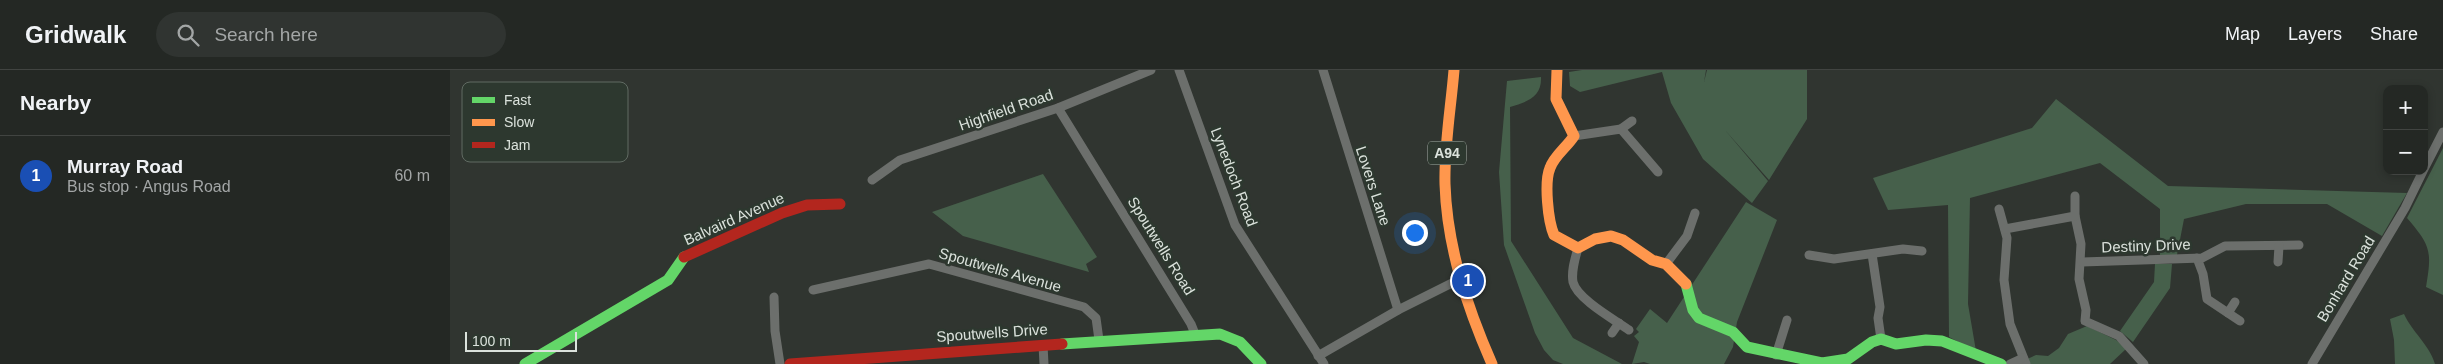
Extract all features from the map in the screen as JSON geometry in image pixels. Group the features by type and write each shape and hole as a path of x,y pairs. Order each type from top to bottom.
{"street":[{"name":"Highfield Road","path":"872,180 900,160 1058,108 1151,70"},
{"name":"Lynedoch Road","path":"1179,70 1235,225 1324,364"},
{"name":"Lovers Lane","path":"1323,70 1398,310"},
{"name":"A94","path":"1454,70 1449,110 1446,206 1449,235 1460,280 1474,323 1492,364"},
{"path":"1556,70 1556,99 1574,136"},
{"name":"Spoutwells Road","path":"1058,108 1192,324 1195,334"},
{"path":"1632,121 1621,129 1574,136 1550,167 1548,179 1550,219 1553,234 1566,244 1578,248 1595,239 1611,236 1623,240 1652,260 1666,264 1687,284 1693,310 1699,318 1733,332 1748,347 1822,363 1848,359 1872,342 1881,339 1896,344 1926,340 1942,341 2000,364"},
{"path":"1621,129 1658,172"},
{"name":"Bonhard Road","path":"2428,162 2443,132"},
{"name":"Bonhard Road","path":"2312,364 2421,175"},
{"path":"2075,196 2075,216 2081,244 2082,262 2080,279 2086,310 2086,321 2119,336 2144,364"},
{"name":"Balvaird Avenue","path":"525,364 556,345 581,333 668,280 682,258 807,204 840,204"},
{"path":"1999,209 2005,229 2007,250 2004,280 2010,324 2025,361 2010,364"},
{"path":"1666,264 1687,236 1695,213"},
{"path":"2005,229 2075,216"},
{"name":"Destiny Drive","path":"2082,262 2202,258 2225,246 2298,246"},
{"path":"2278,262 2279,246"},
{"path":"1578,248 1572,271 1574,284 1579,293 1629,330"},
{"path":"1809,255 1834,259 1902,249 1922,252"},
{"path":"1872,254 1880,308 1878,318 1881,339"},
{"path":"2197,258 2203,274 2206,299 2240,322"},
{"name":"Spoutwells Avenue","path":"813,290 929,264 1084,308 1096,318 1099,340"},
{"path":"1318,356 1398,310 1460,280"},
{"path":"774,297 775,331 780,364"},
{"path":"2228,313 2235,302"},
{"path":"1776,354 1787,320"},
{"path":"1612,333 1619,323"},
{"path":"1195,334 1226,334 1240,341 1254,353 1261,364"},
{"name":"Spoutwells Drive","path":"790,364 1195,334"},
{"path":"1043,344 1044,364"}],"green space":[{"path":"1582,70 1706,70 1704,82 1707,70 1807,70 1807,119 1769,180 1725,130 1768,181 1752,203 1703,159 1671,103 1662,72 1580,92 1570,86 1569,72"},
{"path":"1541,77 1539,90 1532,98 1510,107 1511,241 1573,338 1622,364 1563,364 1553,360 1544,350 1535,333 1504,245 1499,172 1507,81"},
{"path":"2056,99 2168,186 2407,193 2382,236 2327,204 2246,204 2184,219 2177,255 2160,255 2160,209 2100,163 1970,198 1968,304 1976,351 1949,337 1948,205 1888,210 1873,178 2032,128"},
{"path":"2443,148 2443,295 2426,287 2429,265 2428,250 2421,236 2407,218"},
{"path":"1043,174 1097,257 1086,264 1089,272 963,236 932,212"},
{"path":"1746,202 1777,220 1737,322 1733,347 1724,364 1650,364 1644,362 1632,364 1639,342 1634,336 1639,332 1636,329 1650,309 1667,323"},
{"path":"2155,264 2172,264 2170,288 2133,342 2120,331 2154,282"},
{"path":"2404,314 2411,327 2429,350 2435,364 2395,364 2394,340 2390,319"},
{"path":"2087,326 2116,340 2127,348 2110,364 2016,364 2036,355 2048,356 2059,348 2068,334"}],"traffic: fast":[{"path":"525,364 668,280 684,257"},
{"path":"1686,284 1693,310 1699,318 1733,332 1747,347 1822,363 1848,359 1872,342 1881,339 1896,344 1926,340 1942,341 2001,364"},
{"path":"1062,344 1220,334 1240,342 1261,364"}],"traffic: slow":[{"path":"1454,70 1445,184 1450,231 1454,254 1467,299 1492,364"},
{"path":"1557,70 1556,99 1574,136 1554,159 1548,174 1548,202 1554,235 1578,248 1595,239 1611,236 1623,240 1652,260 1666,264 1686,284"}],"traffic: jam":[{"path":"684,257 782,213 807,205 840,204"},
{"path":"790,364 1062,344"}],"place":[{"name":"Murray Road","path":"1468,281"}]}
